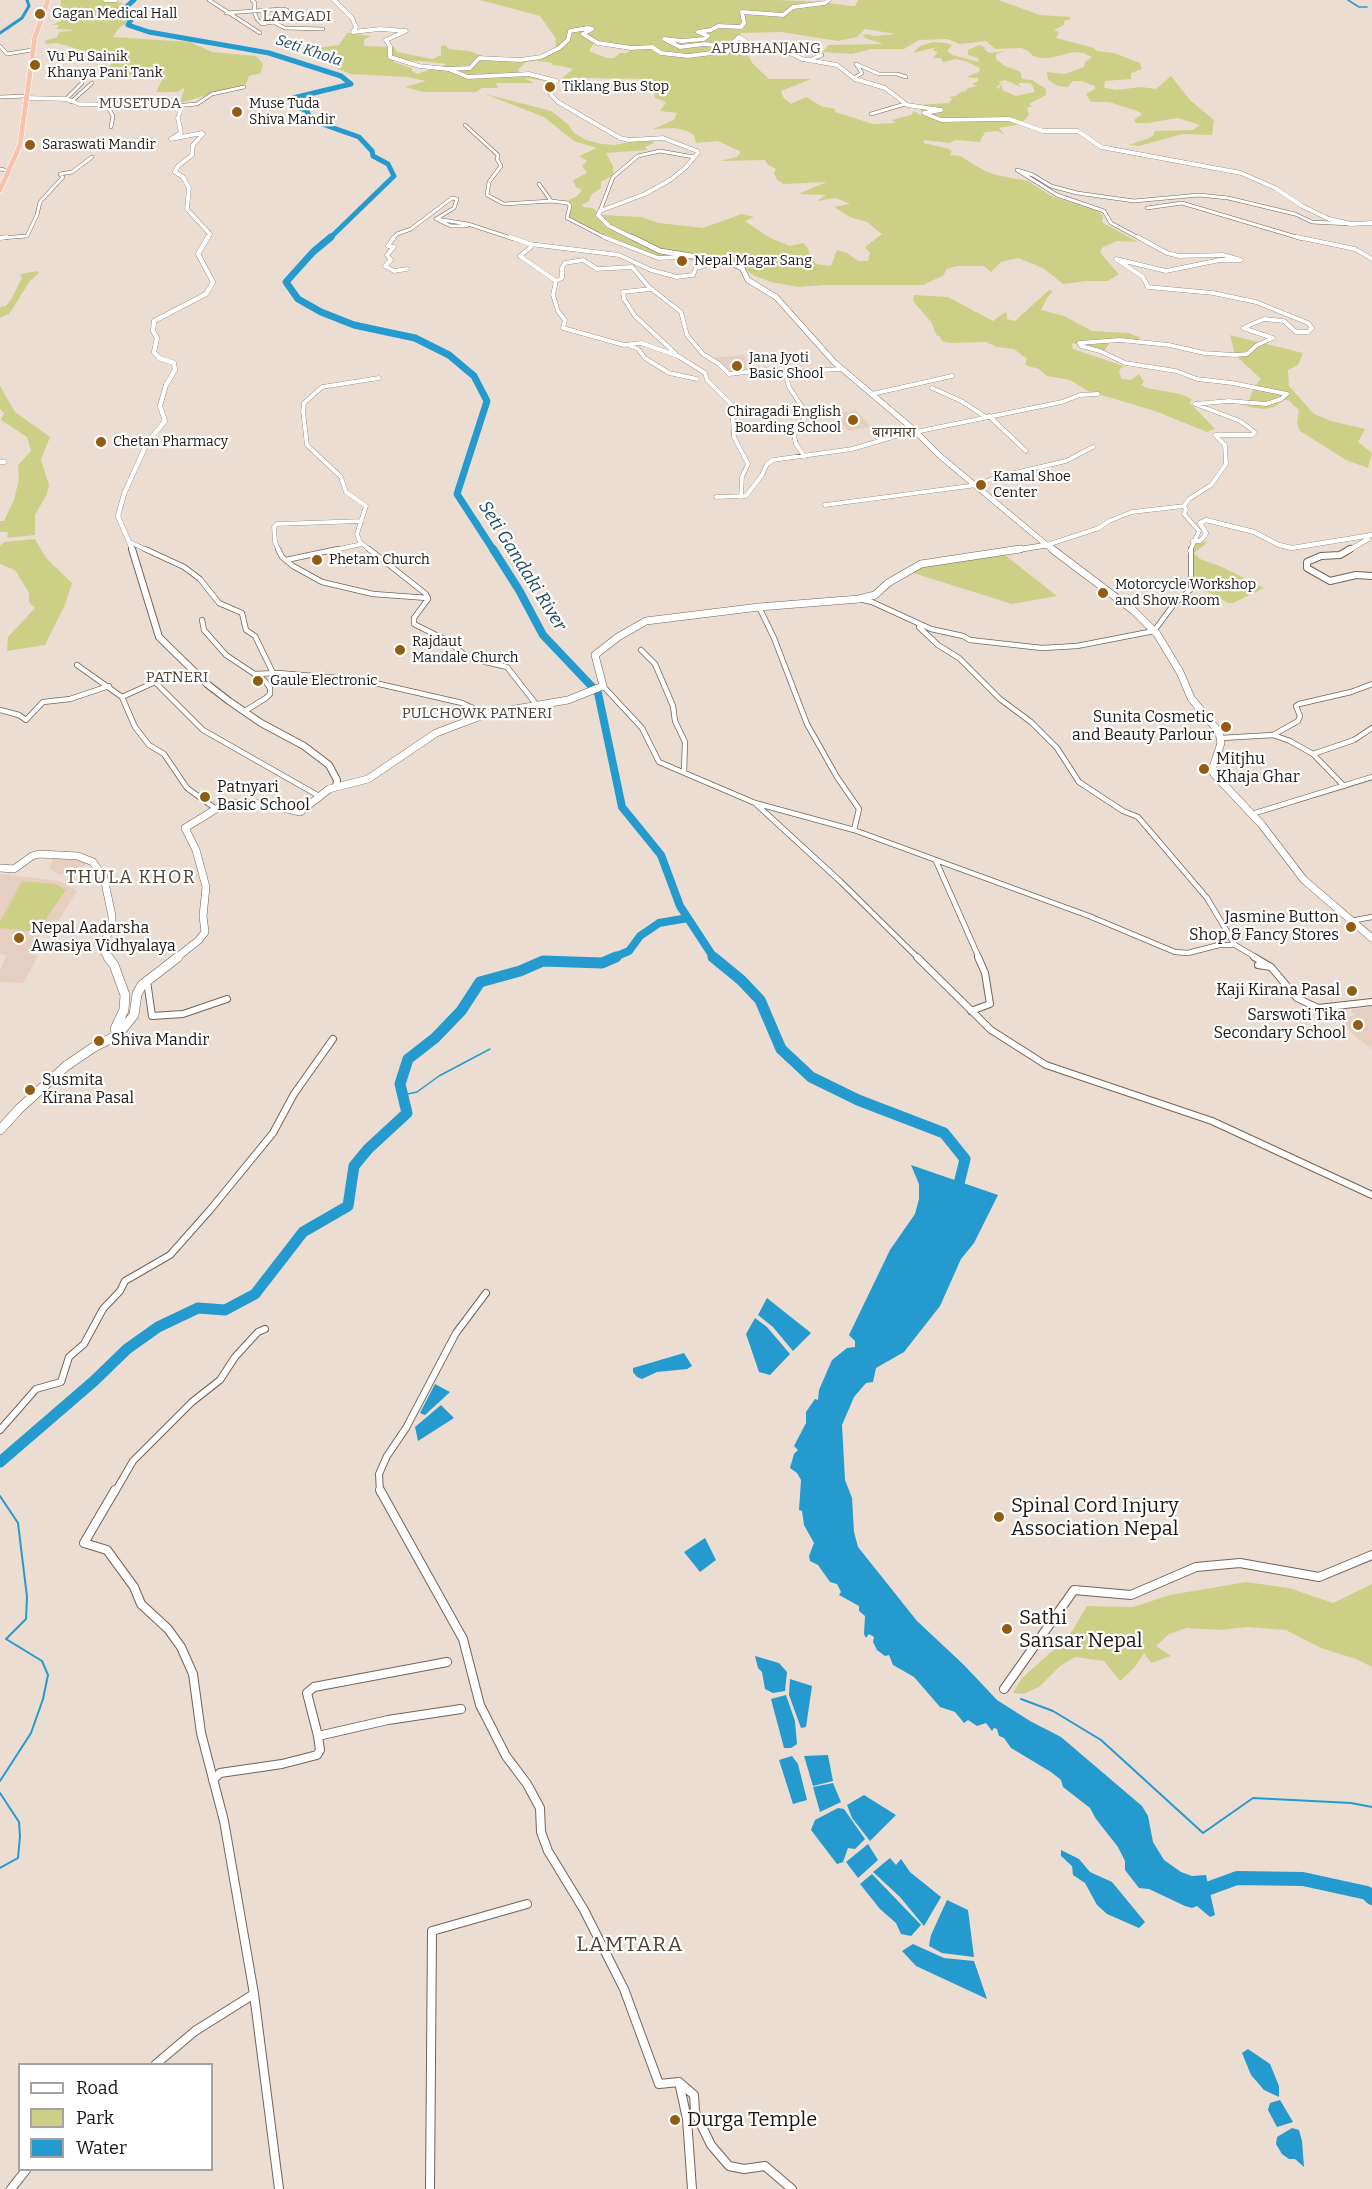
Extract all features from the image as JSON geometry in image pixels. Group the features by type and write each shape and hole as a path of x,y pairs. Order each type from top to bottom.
{"highway":[{"path":"0,190 20,145 33,50 48,0"}],"main road":[{"path":"105,0 116,0"},
{"path":"333,0 340,4 352,18 356,27 353,32 380,29 406,32 386,40 390,46 390,57 424,68 448,69 474,77 527,74 556,81 547,89 558,102 610,132 629,140 664,138 697,151 680,173 657,188 600,211 598,215 609,226 656,249 739,266 748,280 776,297 841,369 940,456 1047,545 1134,611 1154,631 1180,672 1191,698 1221,738 1213,772 1279,846 1304,880 1372,938"},
{"path":"0,1130 19,1109 66,1066 126,1028 134,1015 139,989 203,936 206,887 196,850 185,828 216,809 231,804 266,804 300,812 319,796 336,787 368,779 432,735 486,714 575,698 603,686 595,656 618,637 646,621 859,598 874,595 888,583 921,564 1047,545"},
{"path":"0,868 14,869 32,856 39,854 78,856 93,862 98,867 104,878 112,916 112,926 101,948 114,965 124,995 124,1011 115,1029 119,1032"}],"street":[{"path":"209,0 260,33"},
{"path":"252,0 255,3 254,11 257,19 262,24 273,22 285,28 323,29"},
{"path":"753,48 746,40 739,37 723,46 704,44 680,47 664,39 682,41 706,39 708,36 698,32 711,30 718,26 741,27 744,23 742,12 783,15 793,7 830,0"},
{"path":"226,13 287,10 282,16 285,18"},
{"path":"448,69 470,68 479,58 520,60 541,57 568,40 570,31 588,28 592,29 582,33 598,43 632,49 652,47 661,52 688,56 728,51 744,44 753,48 788,52 809,60 837,65 854,78 885,88 905,104 922,109 939,109 941,111 924,113 941,120 1013,119 1043,131 1078,131 1101,147 1236,171 1275,188 1314,213 1351,224"},
{"path":"0,46 7,54 33,50"},
{"path":"809,60 822,55"},
{"path":"854,78 862,73 856,64 879,74 897,74 906,77"},
{"path":"66,99 82,83"},
{"path":"71,102 92,83"},
{"path":"0,96 66,99 71,102 111,106 173,106 196,104 212,94 244,87"},
{"path":"871,114 905,104"},
{"path":"111,106 109,109 113,116 111,127"},
{"path":"173,106 180,111 178,118 181,133 171,140 203,133 193,145 192,155 178,166 175,172 183,177 189,188 187,209 210,234 198,254 213,282 206,294 154,321 153,331 157,338 154,352 159,357 174,363 175,370 166,385 160,406 165,421 147,443 124,494 118,516 130,542 159,637 207,684 245,711 304,746 329,765 337,780 336,787"},
{"path":"465,125 498,155 497,159 501,166 489,182 487,195 504,204 551,201 568,203 570,206 567,218 596,234 658,258 687,257"},
{"path":"600,211 613,177 638,156 660,151 694,157"},
{"path":"0,238 27,236 37,216 40,202 63,177 60,174 72,172 92,157"},
{"path":"0,169 10,169"},
{"path":"1047,545 1099,528 1109,520 1132,512 1184,506 1189,499 1211,485 1226,464 1225,445 1215,435 1252,435 1256,432 1240,420 1195,404 1229,401 1266,404 1281,399 1287,394 1232,382 1197,379 1176,371 1125,363 1100,351 1081,346 1079,343 1125,340 1169,345 1220,355 1235,355 1247,354 1257,345 1273,338 1243,328 1255,322 1275,318 1284,321 1293,331 1300,333 1310,331 1312,327 1301,320 1257,302 1213,293 1148,287 1143,277 1116,259 1166,271 1220,260 1241,260 1223,255 1179,256 1167,253 1150,242 1111,224 1104,211 1057,195 1017,170 1033,175 1059,189 1077,194 1134,201 1199,195 1228,198 1296,214 1312,222 1372,223"},
{"path":"539,184 551,201"},
{"path":"407,269 394,271 385,266 391,260 387,255 394,247 388,246 397,234 411,230 438,211 449,200 457,200 454,208 436,219 479,227 530,244 619,255 651,270 678,277 693,275 696,268 720,261"},
{"path":"1147,208 1182,203 1289,236 1355,249 1372,259"},
{"path":"530,244 531,247 520,256 556,281"},
{"path":"556,281 562,278 562,268 565,264 583,260 597,269 632,267 651,289 681,312 687,335 703,354 719,364 729,374 766,370 785,372 841,369"},
{"path":"556,281 553,295 558,311 565,320 563,328 639,349 645,358 669,373 697,379"},
{"path":"651,289 623,292 624,299 635,316 666,350"},
{"path":"624,345 641,343 678,356 705,373 707,380 732,405 734,437 748,464 742,477 741,497"},
{"path":"785,372 789,387 806,413 804,419 793,430 796,444 805,457"},
{"path":"872,394 952,376"},
{"path":"379,378 322,387 304,403 307,445 341,477 346,492 366,506 357,534 362,544 419,587 428,598"},
{"path":"932,388 988,417 1026,451"},
{"path":"716,497 741,497 749,493 770,461 805,457 1062,402 1080,395 1098,394"},
{"path":"825,505 977,485 997,477 1066,461 1093,447"},
{"path":"859,598 873,602 931,629 963,636 970,640 1042,648 1077,646 1154,631 1174,604 1191,589 1192,566 1189,553 1199,531 1184,514 1186,510 1184,506"},
{"path":"1193,541 1200,542 1204,537 1206,533 1200,523 1206,520 1254,532 1279,545 1292,548 1372,537"},
{"path":"362,521 277,524 274,527 275,542 286,560 322,582 373,594 428,598"},
{"path":"1372,537 1340,555 1321,556 1306,562 1307,568 1330,581 1350,576 1372,576"},
{"path":"130,542 184,567 200,579 219,603 242,613 246,630 255,636 273,673"},
{"path":"286,560 362,544"},
{"path":"428,598 426,604 414,618 414,624 446,640 469,658 507,667 536,704"},
{"path":"759,607 774,638 807,724 837,777 859,808 854,830"},
{"path":"202,620 204,630 226,655 265,681 270,688 270,694 245,711"},
{"path":"914,622 938,645 959,658 1000,699 1031,722 1057,748 1079,782 1123,811 1138,817 1207,898 1235,945 1271,967 1297,998 1305,1004 1318,1008 1372,1002"},
{"path":"641,650 655,664 674,705 675,720 685,742 684,772"},
{"path":"77,666 122,697 135,727 149,745 164,754 187,788 216,809"},
{"path":"254,674 273,673 362,680 462,703 486,714"},
{"path":"122,697 155,682 202,730 319,796"},
{"path":"1273,735 1298,721 1300,716 1296,706 1299,704 1352,692 1372,684"},
{"path":"0,710 19,715 26,720 43,702 70,699 109,686"},
{"path":"603,686 642,728 659,762 755,803 854,830 1089,916 1175,952 1188,953 1219,945 1235,945"},
{"path":"1313,754 1354,740 1372,728"},
{"path":"1221,738 1273,735 1290,741 1313,754 1344,786"},
{"path":"1252,814 1372,777"},
{"path":"755,803 841,882 991,1030 1046,1065 1212,1121 1372,1195"},
{"path":"936,861 985,973 990,1004 971,1011"},
{"path":"1350,921 1372,917 1372,912"},
{"path":"1258,965 1271,967"},
{"path":"147,981 152,1016 183,1014 227,999"},
{"path":"0,1430 36,1389 61,1382 66,1373 69,1357 84,1344 103,1309 120,1292 125,1281 170,1255 210,1210 273,1133 294,1094 333,1039"},
{"path":"486,1293 456,1333 406,1428 387,1455 379,1474 380,1494 463,1639 480,1706 506,1756 527,1784 540,1808 541,1832 548,1851 584,1910 624,1989 659,2084 679,2082 694,2095 695,2112 711,2145 729,2166 744,2169 765,2166 792,2189"},
{"path":"265,1329 258,1332 220,1380 192,1402 176,1420 162,1429 143,1448 84,1543 107,1550 134,1587 141,1604 168,1629 181,1647 193,1674 201,1733 224,1821 254,1994 279,2189"},
{"path":"1004,1689 1074,1590 1131,1595 1196,1567 1240,1563 1319,1577 1372,1555"},
{"path":"213,1780 220,1773 282,1764 317,1755 320,1750 318,1736 307,1693 314,1687 447,1662"},
{"path":"318,1736 388,1720 461,1709"},
{"path":"430,2189 432,1931 527,1904"},
{"path":"157,2063 195,2031 254,1994"},
{"path":"679,2082 687,2119 692,2189"},
{"path":"11,2189 24,2171"}],"shaded area":[{"name":"Jana Jyoti Basic Shool","path":"744,355 752,370 731,373 720,361 712,358"},
{"name":"Chiragadi English Boarding School","path":"856,410 871,427 848,431 834,414"},
{"path":"53,858 75,859 87,864 76,873 69,870 61,875 49,869"},
{"name":"Nepal Aadarsha Awasiya Vidhyalaya","path":"0,874 60,881 77,891 57,923 49,923 28,953 38,956 23,983 0,982 0,969 7,955 0,954"},
{"name":"Sarswoti Tika Secondary School","path":"1372,1007 1372,1049 1356,1037 1340,1020 1355,1015 1350,1010"}],"green space":[{"path":"61,0 104,0 122,3 126,7 124,11 126,18 131,20 119,28 113,37 190,42 212,52 256,56 263,64 261,73 249,76 246,84 180,103 185,87 178,92 156,92 164,76 105,78 113,59 57,43 46,44 45,41 57,37 59,32 75,30 56,29 59,25 52,25 61,21 65,13 60,8"},
{"path":"480,0 777,0 855,6 858,0 998,0 1040,15 1070,17 1071,19 1064,21 1064,25 1054,30 1059,32 1056,38 1094,48 1097,51 1114,53 1140,63 1142,69 1131,73 1131,79 1105,81 1104,87 1106,88 1156,89 1171,76 1190,100 1214,120 1212,135 1182,134 1139,146 1129,145 1152,137 1155,131 1193,130 1200,125 1178,118 1136,123 1134,120 1142,114 1137,111 1109,102 1091,102 1086,94 1095,89 1095,86 1073,81 1068,87 1058,86 1048,80 1047,72 1065,74 1084,67 1085,62 1092,57 1083,53 1074,52 1041,58 1021,48 995,49 986,41 960,44 947,39 919,40 904,49 871,49 852,54 822,52 829,45 883,44 865,38 863,35 866,34 875,36 896,34 865,29 857,37 838,41 781,32 741,33 739,40 753,64 769,79 811,79 781,91 783,97 791,104 806,97 821,106 835,109 835,112 873,124 896,123 892,120 911,115 914,111 920,115 921,110 917,105 949,103 952,99 949,97 977,86 972,84 978,81 978,78 966,77 979,72 980,68 956,59 943,62 941,58 933,58 938,52 932,50 937,47 913,53 920,46 934,42 946,43 952,45 947,51 952,55 979,62 978,58 968,55 968,50 979,45 985,47 984,49 989,53 1006,51 996,54 996,59 1005,66 1021,72 1022,79 1032,80 1046,89 1046,95 1029,104 1032,106 1027,108 1029,115 1021,124 999,128 1004,134 997,131 985,132 980,142 956,140 949,143 924,140 924,143 949,149 952,151 950,155 960,156 985,171 1028,181 1051,196 1097,211 1103,215 1102,222 1138,242 1117,241 1103,247 1100,251 1102,255 1119,274 1108,281 1063,284 1043,268 1018,258 1001,262 991,272 984,266 957,266 946,269 944,275 923,285 799,287 771,282 744,269 726,264 656,256 580,224 569,217 573,205 568,200 576,197 582,190 576,187 573,180 587,173 582,166 587,161 579,156 597,148 574,141 544,117 485,94 551,111 568,124 574,133 586,140 615,145 655,137 652,140 654,143 645,147 648,150 606,153 613,166 613,175 601,182 601,188 582,205 602,215 641,217 659,223 703,228 742,214 754,217 745,221 770,238 790,246 803,243 816,264 831,266 837,250 847,253 858,261 868,261 870,253 865,247 882,234 867,222 850,217 834,207 850,204 836,198 817,201 826,195 798,194 827,182 784,184 777,180 774,173 776,169 768,165 765,160 720,161 737,157 741,152 718,141 696,143 694,135 687,131 675,128 653,129 674,120 677,113 660,111 666,102 655,98 653,79 573,78 553,82 524,78 534,83 496,83 498,88 482,88 476,92 423,92 405,87 426,81 407,77 350,74 316,59 311,49 339,45 347,33 371,36 364,40 364,46 394,47 397,52 432,59 441,55 441,46 445,45 449,49 469,51 494,60 539,59 555,51 556,39 540,16","holes":["590,41 631,49 614,58 607,58 589,51 594,43","394,60 447,64 417,74 412,71 412,68 394,62","539,61 573,69 560,80 555,80 521,74 518,70 526,62","1005,80 1021,87 1018,83 1031,83 1035,92 1016,96 1002,90 1002,84 998,89 996,88 1001,83 998,82"]},
{"path":"38,271 39,273 30,281 9,314 0,318 0,307 6,306 12,298 22,278 20,274"},
{"path":"1049,290 1053,291 1041,310 1064,316 1092,331 1128,333 1141,338 1134,341 1111,340 1104,352 1072,343 1073,349 1124,366 1119,370 1121,379 1131,380 1139,374 1144,382 1141,385 1147,388 1180,394 1192,399 1190,403 1215,429 1207,432 1155,411 1088,391 1070,380 1047,376 1039,369 1025,364 1027,359 1014,349 997,347 986,342 942,341 940,336 937,336 931,322 913,301 914,295 948,297 993,321 1007,313 1007,319 1015,321"},
{"path":"1230,335 1303,353 1298,365 1288,370 1289,386 1314,414 1331,421 1365,429 1358,442 1372,453 1368,468 1346,460 1300,431 1297,423 1299,410 1288,400 1264,409 1247,407 1253,389 1261,379 1235,355"},
{"path":"0,386 15,412 50,437 41,460 49,485 47,494 35,515 35,535 7,538 8,532 0,532 0,521 4,521 14,500 19,479 18,465 31,451 27,437 1,420 4,413 0,409"},
{"path":"35,539 46,558 72,583 64,607 45,645 7,651 8,637 35,608 29,602 29,593 15,570 0,564 0,546 4,542"},
{"path":"1193,541 1208,542 1194,553 1200,559 1264,588 1233,603 1228,603 1202,589 1191,589 1192,566 1189,553"},
{"path":"1001,552 1057,596 1012,604 910,572 918,565"},
{"path":"22,881 55,884 66,890 37,932 0,928 0,922"},
{"path":"1246,1582 1289,1588 1333,1603 1372,1584 1372,1667 1356,1659 1321,1648 1286,1630 1248,1627 1220,1630 1187,1628 1169,1634 1156,1646 1171,1656 1151,1663 1144,1653 1134,1668 1120,1681 1104,1661 1075,1657 1059,1667 1039,1687 1023,1694 1013,1693 1022,1678 1069,1636 1087,1606 1133,1607 1170,1595"}],"water":[{"path":"911,1165 998,1195 974,1243 961,1259 940,1306 904,1352 876,1368 873,1382 866,1383 854,1397 842,1425 845,1480 852,1498 854,1532 858,1547 917,1621 997,1700 1061,1737 1142,1806 1148,1816 1153,1842 1164,1860 1181,1872 1192,1876 1206,1875 1215,1915 1210,1917 1197,1906 1192,1908 1185,1906 1149,1889 1139,1888 1125,1870 1125,1861 1118,1847 1090,1808 1063,1787 1061,1780 1051,1772 1011,1748 1004,1738 999,1736 997,1729 994,1728 992,1731 986,1723 977,1726 968,1720 964,1723 955,1712 940,1707 914,1677 893,1665 889,1655 885,1656 877,1650 873,1642 874,1637 869,1634 866,1638 864,1634 865,1616 859,1611 859,1606 839,1595 841,1592 837,1584 830,1582 818,1565 810,1561 809,1556 814,1543 804,1525 802,1511 799,1510 801,1480 790,1468 794,1454 798,1450 794,1446 806,1423 806,1412 815,1399 818,1400 819,1390 832,1360 847,1348 855,1347 855,1341 849,1335 890,1250 915,1214 919,1199 919,1184"},
{"path":"767,1298 811,1333 793,1351 773,1327 758,1315"},
{"path":"755,1318 767,1327 790,1354 770,1375 759,1372 746,1334"},
{"path":"684,1353 692,1366 687,1369 657,1372 642,1379 633,1372 633,1368"},
{"path":"435,1384 450,1392 425,1415 420,1413"},
{"path":"441,1405 454,1418 418,1441 415,1427"},
{"path":"705,1538 716,1560 700,1572 684,1552"},
{"path":"755,1656 779,1663 787,1672 785,1691 773,1693 765,1689 762,1672 758,1668"},
{"path":"790,1679 812,1686 806,1727 801,1728 789,1695"},
{"path":"786,1695 795,1721 797,1744 791,1748 784,1748 771,1699"},
{"path":"828,1755 833,1781 813,1786 804,1756"},
{"path":"792,1756 798,1764 807,1800 793,1804 779,1760"},
{"path":"833,1783 841,1802 820,1812 813,1787"},
{"path":"864,1795 896,1815 870,1841 852,1818 847,1805"},
{"path":"838,1808 844,1809 865,1839 855,1849 848,1848 843,1862 837,1864 811,1830 815,1820"},
{"path":"868,1844 878,1860 858,1878 846,1862"},
{"path":"1061,1850 1079,1859 1090,1872 1112,1882 1145,1922 1139,1928 1107,1914 1097,1905 1085,1883 1073,1875 1072,1866 1061,1856"},
{"path":"890,1858 896,1865 901,1859 910,1872 941,1897 924,1926 900,1897 873,1872"},
{"path":"872,1874 921,1925 911,1936 901,1934 896,1923 880,1909 860,1884"},
{"path":"947,1900 968,1910 974,1957 942,1953 929,1946 931,1935"},
{"path":"913,1944 944,1958 974,1961 987,1999 916,1966 902,1951"},
{"path":"1248,2049 1270,2064 1279,2086 1279,2097 1264,2090 1251,2075 1242,2053"},
{"path":"1280,2100 1293,2122 1277,2127 1268,2110 1270,2103"},
{"path":"1292,2128 1299,2130 1304,2167 1295,2159 1289,2159 1282,2154 1276,2144 1277,2137"}],"waterway":[{"path":"0,33 22,18 29,6 27,0"},
{"name":"Seti Khola","path":"134,0 124,9 126,17 131,20 128,25 149,32 269,53 341,76 351,84 293,98 291,104 307,111 309,116 325,125 359,137 372,151 373,156 388,164 394,176 329,239"},
{"path":"1348,0 1359,7 1367,7"},
{"name":"Seti Gandaki River","path":"331,237 313,252 286,282 298,299 321,312 354,325 415,338 449,355 474,376 487,401 457,494 494,551"},
{"name":"Seti Gandaki River","path":"493,549 519,590 543,635 598,693 622,807 661,855 680,906 688,918"},
{"path":"612,958 629,951 640,936 659,923 688,918"},
{"name":"Seti Gandaki River","path":"688,918 714,958"},
{"path":"0,1462 94,1381 127,1349 158,1327 198,1308 225,1310 255,1294 303,1232 348,1206 354,1166 368,1149 407,1113 400,1084 408,1059 435,1038 461,1011 480,982 520,971 543,961 602,963 616,957"},
{"name":"Seti Gandaki River","path":"714,958 741,980 760,1000 781,1049 811,1077 858,1100 944,1133 965,1159 956,1196"},
{"path":"403,1095 417,1092 439,1076 490,1049"},
{"path":"0,1464 5,1457"},
{"path":"0,1496 18,1523 27,1597 26,1619 6,1639 42,1661 48,1675 43,1699 31,1733 0,1781"},
{"path":"1021,1699 1053,1711 1101,1740 1203,1833 1253,1798 1351,1803 1372,1807"},
{"path":"0,1793 19,1822 20,1836 18,1858 0,1868"},
{"name":"Seti Gandaki River","path":"1196,1893 1237,1878 1303,1879 1367,1893 1372,1898"}],"place":[{"name":"Gagan Medical Hall","path":"40,14"},
{"name":"Vu Pu Sainik Khanya Pani Tank","path":"35,65"},
{"name":"Tiklang Bus Stop","path":"550,87"},
{"name":"Muse Tuda Shiva Mandir","path":"237,112"},
{"name":"Saraswati Mandir","path":"30,145"},
{"name":"Nepal Magar Sang","path":"682,261"},
{"name":"Jana Jyoti Basic Shool","path":"737,366"},
{"name":"Chiragadi English Boarding School","path":"853,420"},
{"name":"Chetan Pharmacy","path":"101,442"},
{"name":"Kamal Shoe Center","path":"981,485"},
{"name":"Phetam Church","path":"317,560"},
{"name":"Motorcycle Workshop and Show Room","path":"1103,593"},
{"name":"Rajdaut Mandale Church","path":"400,650"},
{"name":"Gaule Electronic","path":"258,681"},
{"name":"Sunita Cosmetic and Beauty Parlour","path":"1226,727"},
{"name":"Mitjhu Khaja Ghar","path":"1204,769"},
{"name":"Patnyari Basic School","path":"205,797"},
{"name":"Jasmine Button Shop & Fancy Stores","path":"1351,927"},
{"name":"Nepal Aadarsha Awasiya Vidhyalaya","path":"19,938"},
{"name":"Kaji Kirana Pasal","path":"1352,991"},
{"name":"Sarswoti Tika Secondary School","path":"1358,1025"},
{"name":"Shiva Mandir","path":"99,1041"},
{"name":"Susmita Kirana Pasal","path":"30,1090"},
{"name":"Spinal Cord Injury Association Nepal","path":"999,1517"},
{"name":"Sathi Sansar Nepal","path":"1007,1629"},
{"name":"Durga Temple","path":"675,2120"}],"district":[{"name":"LAMGADI","path":"297,17"},
{"name":"APUBHANJANG","path":"766,49"},
{"name":"MUSETUDA","path":"140,104"},
{"name":"बागमारा","path":"894,433"},
{"name":"PATNERI","path":"177,678"},
{"name":"PULCHOWK PATNERI","path":"477,714"},
{"name":"THULA KHOR","path":"131,878"},
{"name":"LAMTARA","path":"630,1945"}]}
